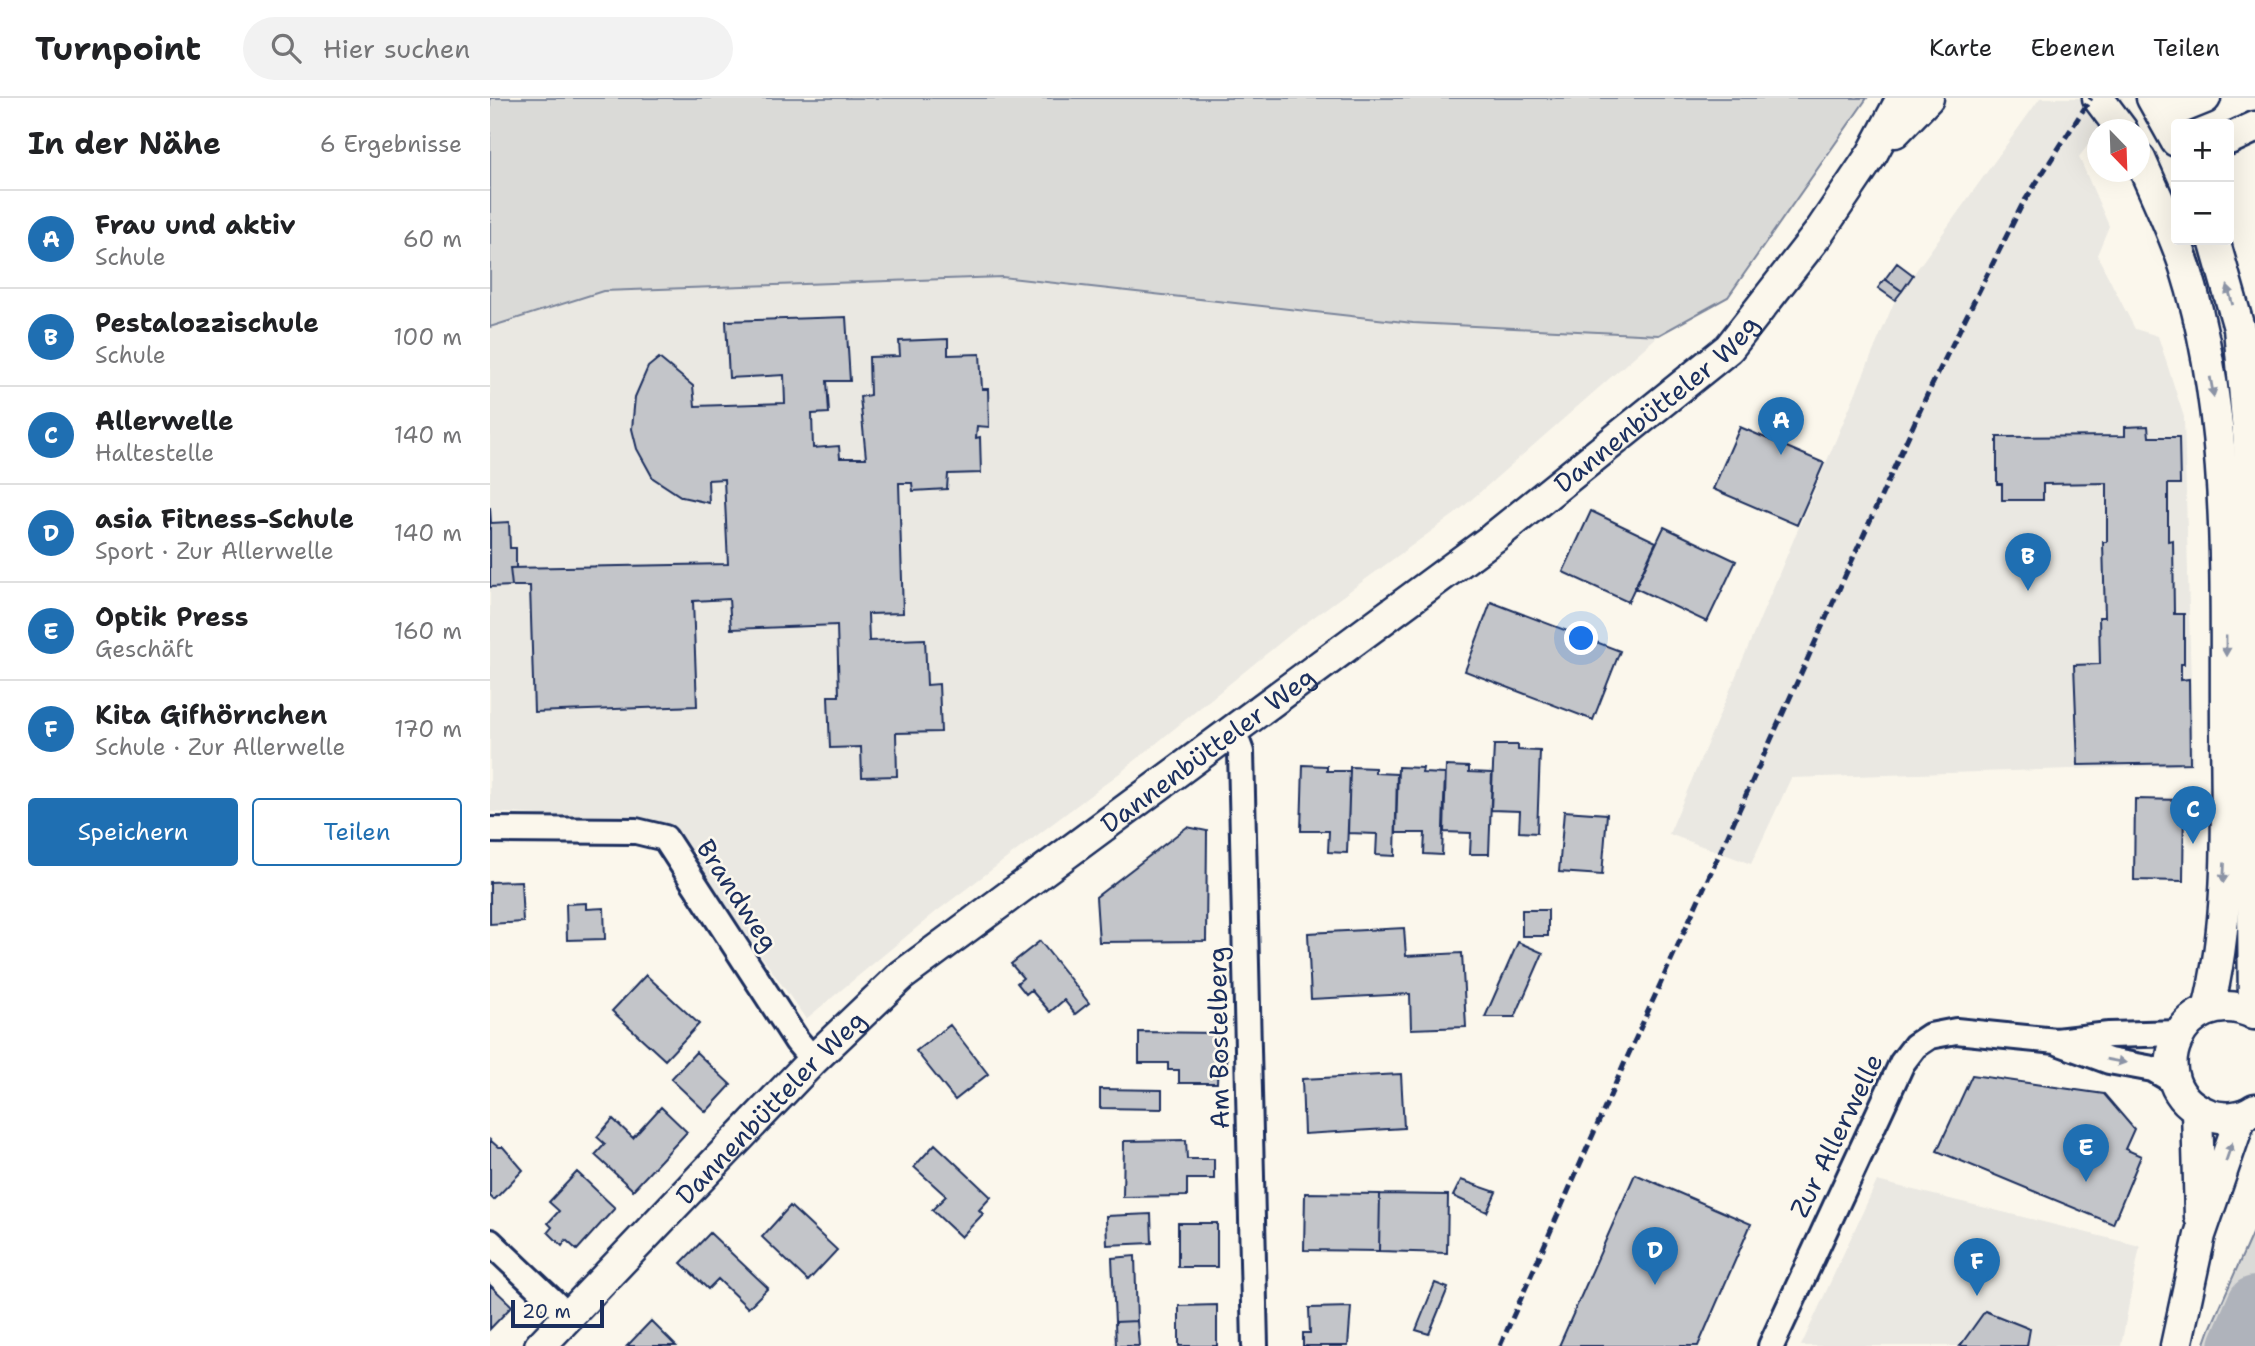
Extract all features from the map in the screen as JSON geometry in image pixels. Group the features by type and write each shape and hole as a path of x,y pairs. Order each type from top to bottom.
{"street":[{"name":"Dannenbütteler Weg","path":"540,1346 813,1060 890,985 944,941 1493,538 1729,348 1818,234 1872,154 1902,98"},
{"name":"Dannenbütteler Weg","path":"1872,154 1928,98"},
{"path":"2098,98 2114,119"},
{"path":"2150,141 2164,118 2205,98"},
{"path":"2234,137 2255,127"},
{"path":"2150,158 2171,157"},
{"path":"2150,181 2174,236 2201,326 2216,413 2224,500 2227,822 2222,919 2214,986 2208,1010"},
{"path":"2176,1346 2200,1235 2248,1112 2211,1115 2197,1109 2181,1094 2175,1082 2172,1055 2179,1033 2193,1018 2208,1010 2230,1007 2255,1014 2252,969 2255,925 2249,444 2239,328 2215,245"},
{"name":"Am Bostelberg","path":"1233,730 1241,752 1255,1346"},
{"name":"Brandweg","path":"490,830 636,831 665,838 797,1041 813,1060"},
{"name":"Zur Allerwelle","path":"1771,1346 1862,1145 1902,1063 1915,1046 1930,1036 1956,1031 2056,1041 2109,1035 2179,1033"},
{"name":"Zur Allerwelle","path":"2056,1041 2109,1061 2153,1069 2175,1082"},
{"path":"2197,1109 2200,1235"},
{"path":"490,1242 568,1316"}],"shaded area":[{"path":"490,98 1867,98 1728,297 1659,335 1413,323 1002,277 603,291 490,327"},
{"path":"2040,98 2123,98 2107,119 2087,119 2087,146 2079,157 2087,182 2090,182 2109,226 2097,255 2135,329 2158,336 2184,417 2193,765 1791,778 1751,864 1669,834 1895,300"},
{"path":"1002,277 1413,323 1659,335 1455,514 1292,633 1121,772 937,911 806,1019 667,823 490,812 490,327 603,291"},
{"path":"1877,1181 2140,1246 2121,1346 1801,1346"},
{"path":"2255,1227 2255,1346 2204,1346 2210,1329"}],"building":[{"path":"1897,263 1913,275 1902,291 1885,279"},
{"path":"1885,279 1902,291 1895,300 1878,288"},
{"path":"846,317 850,381 827,381 829,413 812,414 813,448 839,446 840,458 866,458 860,397 870,395 869,357 900,356 899,341 948,339 948,355 980,354 982,389 988,389 989,427 977,426 981,473 948,474 947,489 913,491 912,483 899,483 903,613 868,614 869,641 925,639 927,685 939,684 941,732 896,733 897,776 862,777 861,747 830,748 828,696 839,696 837,625 731,629 729,599 693,601 697,706 534,712 530,586 512,586 510,568 728,564 724,479 708,480 709,503 682,497 653,478 637,449 632,429 635,397 648,367 659,358 693,386 695,406 785,403 784,375 729,378 726,321"},
{"path":"2148,426 2149,437 2179,437 2180,484 2168,484 2168,541 2173,540 2174,614 2184,614 2184,664 2181,664 2181,680 2189,679 2190,763 2078,765 2074,665 2100,664 2099,617 2105,617 2103,542 2107,542 2107,483 2043,484 2043,500 2002,500 2002,484 1997,484 1997,437 2125,436 2125,427"},
{"path":"1740,427 1824,463 1797,525 1713,489"},
{"path":"490,507 491,523 509,522 510,548 516,548 516,568 510,568 512,586 490,587"},
{"path":"1591,511 1656,542 1628,602 1563,572"},
{"path":"1664,527 1736,561 1707,622 1635,588"},
{"path":"1491,602 1620,651 1593,720 1465,671"},
{"path":"1494,745 1518,745 1518,750 1540,751 1537,833 1519,832 1520,811 1491,810"},
{"path":"1303,765 1327,766 1327,771 1350,771 1347,853 1328,852 1329,831 1301,831"},
{"path":"1446,766 1469,767 1469,772 1492,773 1489,854 1470,854 1471,833 1444,832"},
{"path":"1350,767 1375,768 1375,773 1397,774 1395,856 1376,855 1377,834 1348,833"},
{"path":"1398,767 1423,768 1422,773 1445,774 1442,855 1424,854 1425,833 1396,833"},
{"path":"2135,799 2184,800 2183,881 2134,880"},
{"path":"1564,811 1607,814 1602,875 1559,872"},
{"path":"1187,827 1207,831 1206,941 1099,942 1096,897"},
{"path":"521,881 523,922 490,924 490,882"},
{"path":"586,903 586,909 604,908 605,939 567,940 566,904"},
{"path":"1522,910 1548,910 1548,936 1522,936"},
{"path":"1404,928 1406,956 1462,953 1466,1027 1411,1029 1410,994 1311,999 1308,933"},
{"path":"1040,941 1089,1003 1075,1014 1064,1000 1050,1012 1031,990 1026,994 1017,983 1023,978 1011,964"},
{"path":"1518,942 1543,953 1515,1017 1485,1017"},
{"path":"646,975 699,1024 665,1060 612,1011"},
{"path":"950,1025 988,1074 955,1100 916,1051"},
{"path":"1139,1032 1218,1033 1218,1054 1226,1055 1227,1061 1218,1061 1217,1083 1179,1083 1179,1070 1168,1070 1168,1063 1139,1063"},
{"path":"696,1052 731,1085 706,1112 671,1079"},
{"path":"1401,1074 1404,1128 1304,1134 1302,1079"},
{"path":"1972,1075 2104,1094 2134,1129 2125,1149 2141,1156 2113,1224 1937,1151"},
{"path":"1100,1089 1162,1090 1162,1109 1100,1108"},
{"path":"661,1107 687,1132 633,1190 595,1155 605,1144 597,1137 613,1119 633,1138"},
{"path":"490,1140 498,1147 503,1147 523,1170 494,1200 490,1196"},
{"path":"1186,1140 1187,1159 1214,1159 1214,1179 1187,1179 1187,1196 1123,1197 1124,1141"},
{"path":"935,1144 991,1197 979,1210 983,1214 961,1237 932,1210 946,1196 914,1167"},
{"path":"577,1172 615,1208 577,1250 566,1240 562,1246 548,1232 552,1227 548,1223 559,1211 549,1202"},
{"path":"1635,1174 1751,1224 1698,1346 1559,1346"},
{"path":"1461,1180 1496,1192 1487,1212 1453,1196"},
{"path":"1305,1193 1380,1194 1379,1251 1304,1250"},
{"path":"1380,1194 1448,1195 1447,1253 1379,1251"},
{"path":"790,1206 837,1250 808,1281 762,1237"},
{"path":"1151,1214 1152,1243 1107,1245 1106,1216"},
{"path":"1178,1223 1217,1223 1217,1267 1178,1267"},
{"path":"710,1233 768,1288 748,1308 718,1279 708,1289 681,1263"},
{"path":"1135,1256 1137,1321 1115,1322 1112,1258"},
{"path":"1435,1283 1448,1288 1429,1334 1416,1330"},
{"path":"490,1285 512,1306 490,1329"},
{"path":"1217,1305 1217,1346 1179,1346 1179,1306"},
{"path":"1351,1307 1348,1346 1303,1346 1303,1333 1310,1333 1309,1308"},
{"path":"1985,1311 2030,1329 2027,1346 1960,1346"},
{"path":"651,1321 676,1346 627,1346"},
{"path":"1137,1321 1139,1346 1116,1346 1115,1322"}],"waterway":[{"path":"2237,1346 2255,1304"}],"railway":[{"path":"1500,1346 1625,1062 1927,395 2022,205 2091,98"}],"place":[{"name":"Frau und aktiv","path":"1781,455"},
{"name":"Pestalozzischule","path":"2028,591"},
{"name":"Allerwelle","path":"2193,844"},
{"name":"Optik Press","path":"2086,1182"},
{"name":"asia Fitness-Schule","path":"1655,1285"},
{"name":"Kita Gifhörnchen","path":"1977,1296"}]}
